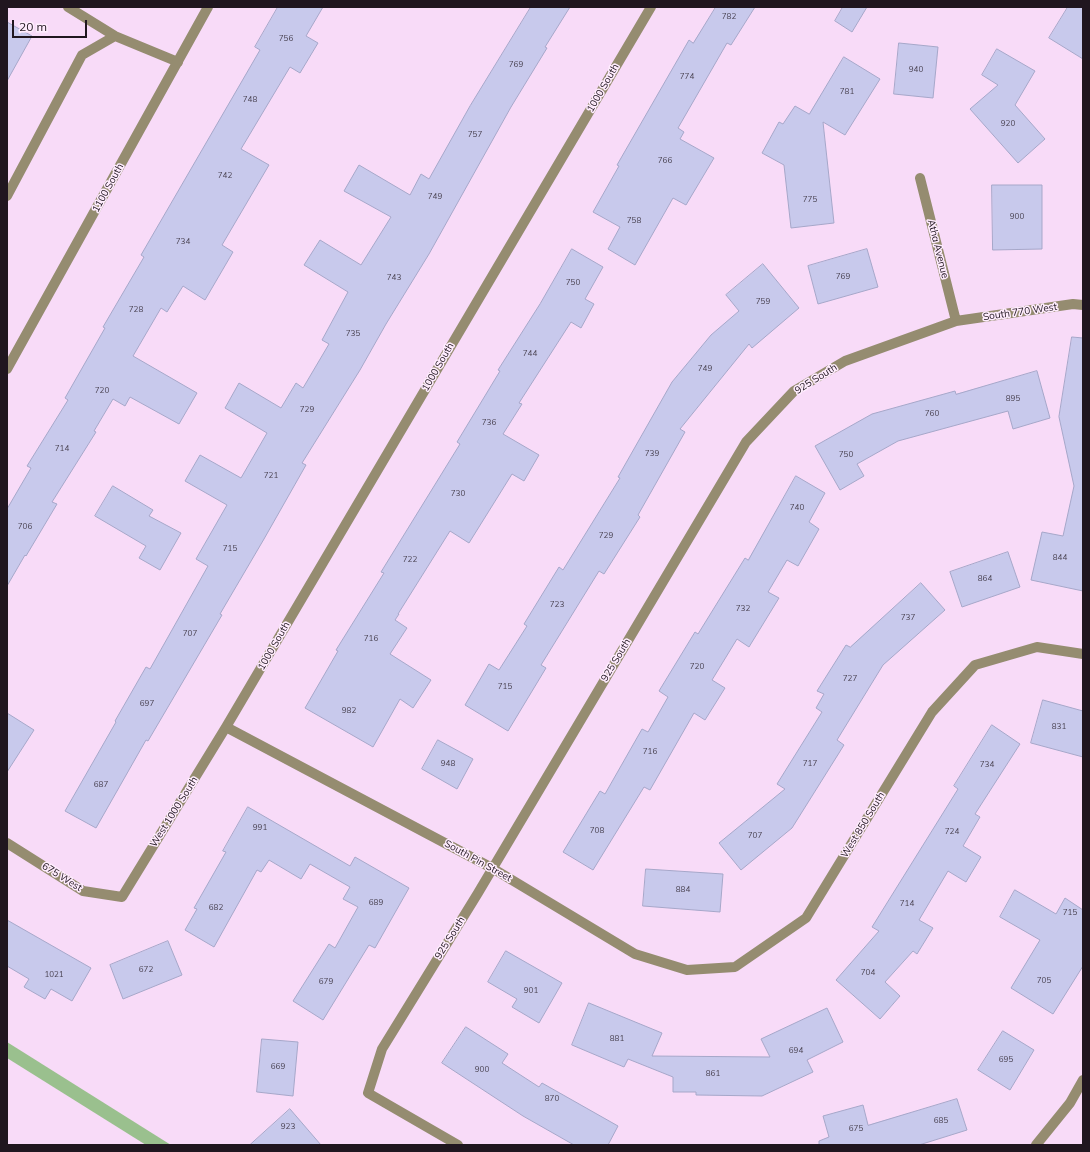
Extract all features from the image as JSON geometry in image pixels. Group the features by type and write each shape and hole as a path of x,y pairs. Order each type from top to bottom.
{"street":[{"path":"68,7 114,36 178,62"},
{"name":"1100 South","path":"7,369 208,7"},
{"name":"1000 South","path":"226,727 651,7"},
{"path":"7,196 82,55 114,36"},
{"name":"Atha Avenue","path":"920,178 956,321"},
{"name":"South 770 West","path":"956,321 1073,304 1083,305"},
{"name":"925 South","path":"458,1145 368,1093 382,1049 478,893 746,442 794,391 845,361 956,321"},
{"name":"West 850 South","path":"735,967 806,918 932,712 975,665 1037,647 1083,654"},
{"name":"South Pin Street","path":"226,727 492,868 635,954 687,970 735,967"},
{"name":"West 1000 South","path":"122,898 226,727"},
{"name":"675 West","path":"7,843 83,891 122,898"},
{"path":"1036,1145 1070,1103 1083,1080"}],"green space":[{"path":"7,1042 171,1145 146,1145 7,1058"}],"building":[{"path":"278,7 323,7 306,36 318,43 300,73 290,67 241,149 269,165 222,245 233,252 205,300 183,286 167,312 161,308 133,356 197,393 179,424 130,397 125,406 113,399 94,431 96,432 52,502 57,504 7,586 7,509 31,468 27,466 68,400 65,398 105,328 103,327 144,257 141,255 260,50 255,47"},
{"path":"531,7 570,7 545,47 547,48 511,107 429,254 360,370 302,463 306,465 220,614 222,615 148,741 146,740 96,828 65,811 146,667 150,669 208,566 196,559 227,505 185,481 200,455 241,478 267,433 225,408 239,383 281,408 296,383 303,388 329,344 322,340 348,292 304,265 320,240 361,265 391,217 344,191 359,165 410,195 421,174 429,179 470,106"},
{"path":"716,7 755,7 731,45 727,43 678,128 684,132 680,139 714,158 686,205 673,198 635,265 608,249 620,227 593,212 619,166 617,165 689,40 693,43"},
{"path":"843,7 867,7 852,32 835,21"},
{"path":"1068,7 1083,7 1083,59 1049,38"},
{"path":"7,22 32,36 7,81"},
{"path":"899,43 938,47 933,98 894,94"},
{"path":"997,49 1035,71 1015,105 1045,139 1018,163 970,109 998,85 982,75"},
{"path":"844,57 880,79 845,135 823,122 834,223 791,228 784,165 762,153 779,122 783,124 795,106 809,114"},
{"path":"992,185 1042,185 1042,249 993,250"},
{"path":"572,249 603,267 585,299 594,304 581,328 571,322 519,403 522,404 503,434 539,455 524,481 512,474 469,543 450,531 398,614 395,620 407,628 390,654 431,680 413,708 400,699 373,747 305,708 338,651 336,650 384,573 381,572 460,444 457,442 500,371 498,370 540,304"},
{"path":"867,249 878,287 818,304 808,266"},
{"path":"763,264 799,308 752,348 749,344 680,429 685,432 638,515 640,517 604,574 599,571 541,665 546,668 508,731 465,705 489,664 499,670 527,626 524,624 559,567 563,570 620,478 618,477 672,382 711,335 739,311 726,295"},
{"path":"1072,337 1083,338 1083,591 1031,580 1042,532 1063,536 1074,486 1059,417"},
{"path":"1037,371 1050,418 1013,429 1008,411 898,441 857,464 864,476 840,490 815,446 872,414 955,391 956,394"},
{"path":"796,476 825,493 809,522 819,529 798,566 787,560 768,592 779,598 749,647 737,639 712,680 725,688 705,720 694,713 650,790 644,787 593,870 563,852 600,791 605,794 642,729 648,732 668,697 659,691 695,632 698,634 745,558 748,560"},
{"path":"113,486 153,510 149,516 181,533 160,570 139,558 146,546 95,516"},
{"path":"1008,552 1020,587 962,607 950,572"},
{"path":"921,583 945,610 883,665 837,740 844,745 792,828 741,870 719,843 785,789 777,784 822,712 816,708 824,694 817,691 846,645 850,647"},
{"path":"1043,700 1083,711 1083,757 1031,743"},
{"path":"7,713 34,730 7,772"},
{"path":"992,725 1020,744 975,814 980,817 963,846 981,857 966,882 948,871 919,920 933,928 917,954 913,951 885,982 900,996 880,1019 836,980 879,931 872,927 958,789 954,786"},
{"path":"438,740 473,759 457,789 422,769"},
{"path":"248,807 350,866 355,857 409,888 375,948 369,945 323,1020 293,1001 329,944 335,948 358,907 343,899 350,887 310,864 301,879 269,860 261,872 257,870 214,947 185,930 197,909 194,908 226,852 223,851"},
{"path":"646,869 723,874 720,912 643,906"},
{"path":"1015,890 1056,914 1065,898 1083,910 1083,966 1053,1014 1011,988 1040,940 1000,917"},
{"path":"7,920 91,968 72,1001 51,989 45,999 24,987 29,979 7,966"},
{"path":"168,941 182,975 123,999 110,965"},
{"path":"506,951 562,983 539,1023 512,1007 517,999 488,982"},
{"path":"589,1003 662,1033 652,1056 770,1057 761,1039 827,1008 843,1042 807,1060 813,1072 762,1096 696,1095 696,1092 673,1092 673,1077 628,1059 624,1067 572,1045"},
{"path":"466,1027 508,1054 502,1063 539,1087 542,1083 618,1126 608,1145 574,1145 523,1116 442,1063"},
{"path":"1003,1031 1034,1050 1010,1090 978,1070"},
{"path":"262,1039 298,1042 293,1096 257,1092"},
{"path":"957,1099 967,1130 919,1145 819,1145 819,1141 829,1137 823,1116 863,1105 868,1125"},
{"path":"290,1109 321,1145 250,1145"}]}
